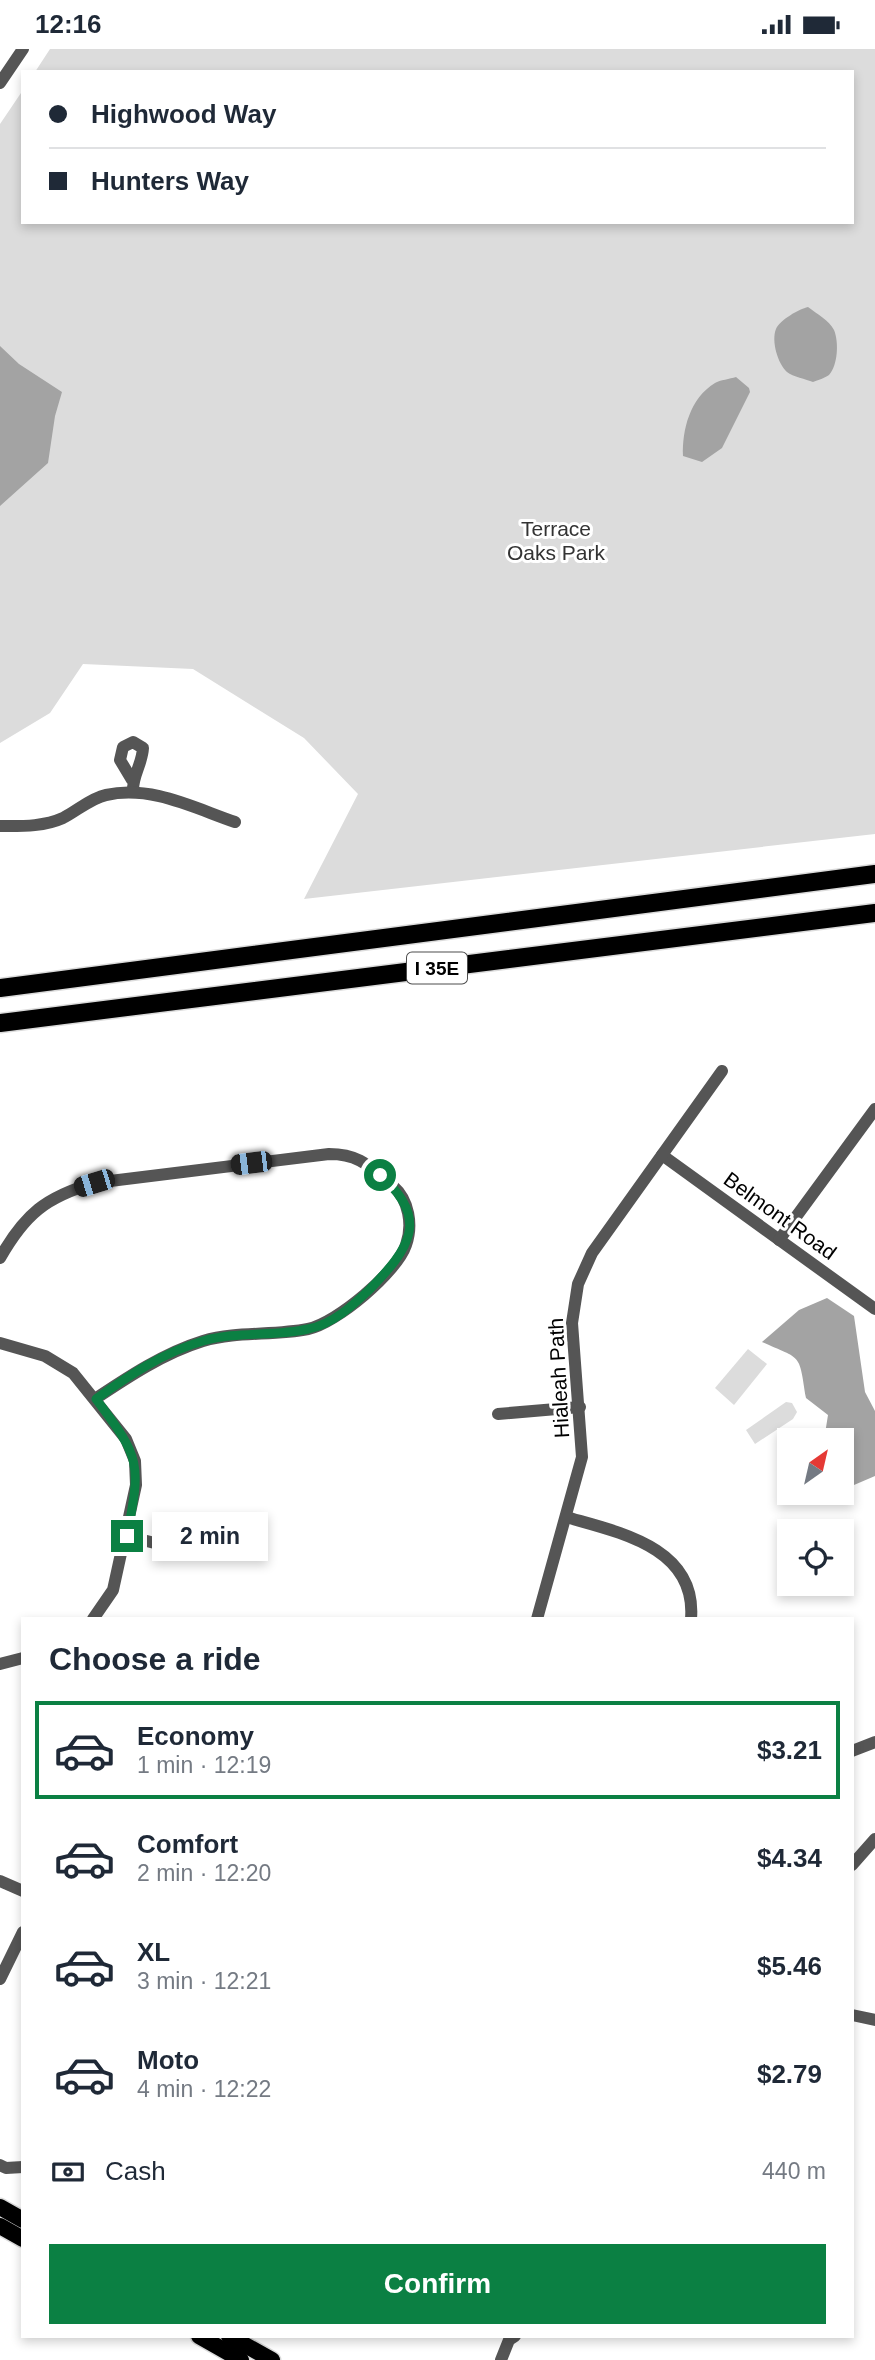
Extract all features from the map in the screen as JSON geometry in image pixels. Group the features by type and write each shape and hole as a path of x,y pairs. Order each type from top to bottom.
{"highway":[{"name":"I 35E","path":"0,988 875,874"},
{"name":"I 35E","path":"0,1023 875,913"},
{"path":"0,977 74,977"}],"main road":[{"path":"0,2207 21,2219"},
{"path":"0,2226 21,2238"},
{"path":"203,2338 242,2360"},
{"path":"233,2338 272,2360"}],"street":[{"path":"0,83 23,49"},
{"path":"0,826 35,826 60,819 103,795 133,786 235,823"},
{"name":"Hialeah Path","path":"538,1617 582,1457 572,1323 578,1284 592,1253 722,1071"},
{"path":"779,1240 875,1109"},
{"path":"0,1258 13,1235 36,1209 63,1192 94,1183 345,1154 361,1159 399,1192 407,1209 410,1229 406,1245 398,1260 352,1306 332,1320 309,1329 228,1336 201,1342 131,1374 96,1399"},
{"name":"Belmont Road","path":"662,1155 875,1309"},
{"path":"0,1343 45,1356 74,1373 126,1439 135,1461 136,1485 127,1536 113,1590 94,1617"},
{"path":"498,1415 580,1407"},
{"path":"566,1517 637,1538 657,1549 681,1574 692,1607 691,1617"},
{"path":"127,1536 194,1553 208,1548"},
{"path":"0,1664 21,1659"},
{"path":"854,1750 875,1742"},
{"path":"854,1863 875,1839"},
{"path":"0,1881 21,1890"},
{"path":"0,1979 21,1936"},
{"path":"854,2015 875,2020"},
{"path":"0,2165 21,2167"},
{"path":"501,2360 512,2338"}],"green space":[{"name":"Terrace Oaks Park","path":"50,49 875,49 875,834 304,899 358,794 304,738 193,669 83,664 50,713 0,743 0,124 21,93 21,224 854,224 854,70 36,70"},
{"path":"748,1349 767,1364 734,1405 715,1388"},
{"path":"786,1402 792,1403 797,1412 793,1419 755,1444 746,1430"}],"shaded area":[{"path":"808,307 829,323 837,341 836,360 832,371 813,382 787,372 778,358 774,340 776,329 781,322"},
{"path":"0,346 19,364 62,392 55,416 48,463 0,506"},
{"path":"736,377 750,392 722,448 702,462 683,456 686,425 699,397 715,383"},
{"path":"827,1298 854,1316 865,1392 875,1411 875,1476 854,1485 854,1428 826,1428 828,1415 806,1398 802,1372 796,1359 762,1342 799,1310"}],"route":[{"path":"127,1536 136,1485 135,1461 126,1439 96,1399 131,1374 201,1342 228,1336 309,1329 332,1320 352,1306 398,1260 410,1229 407,1209 399,1192 380,1175"}]}
